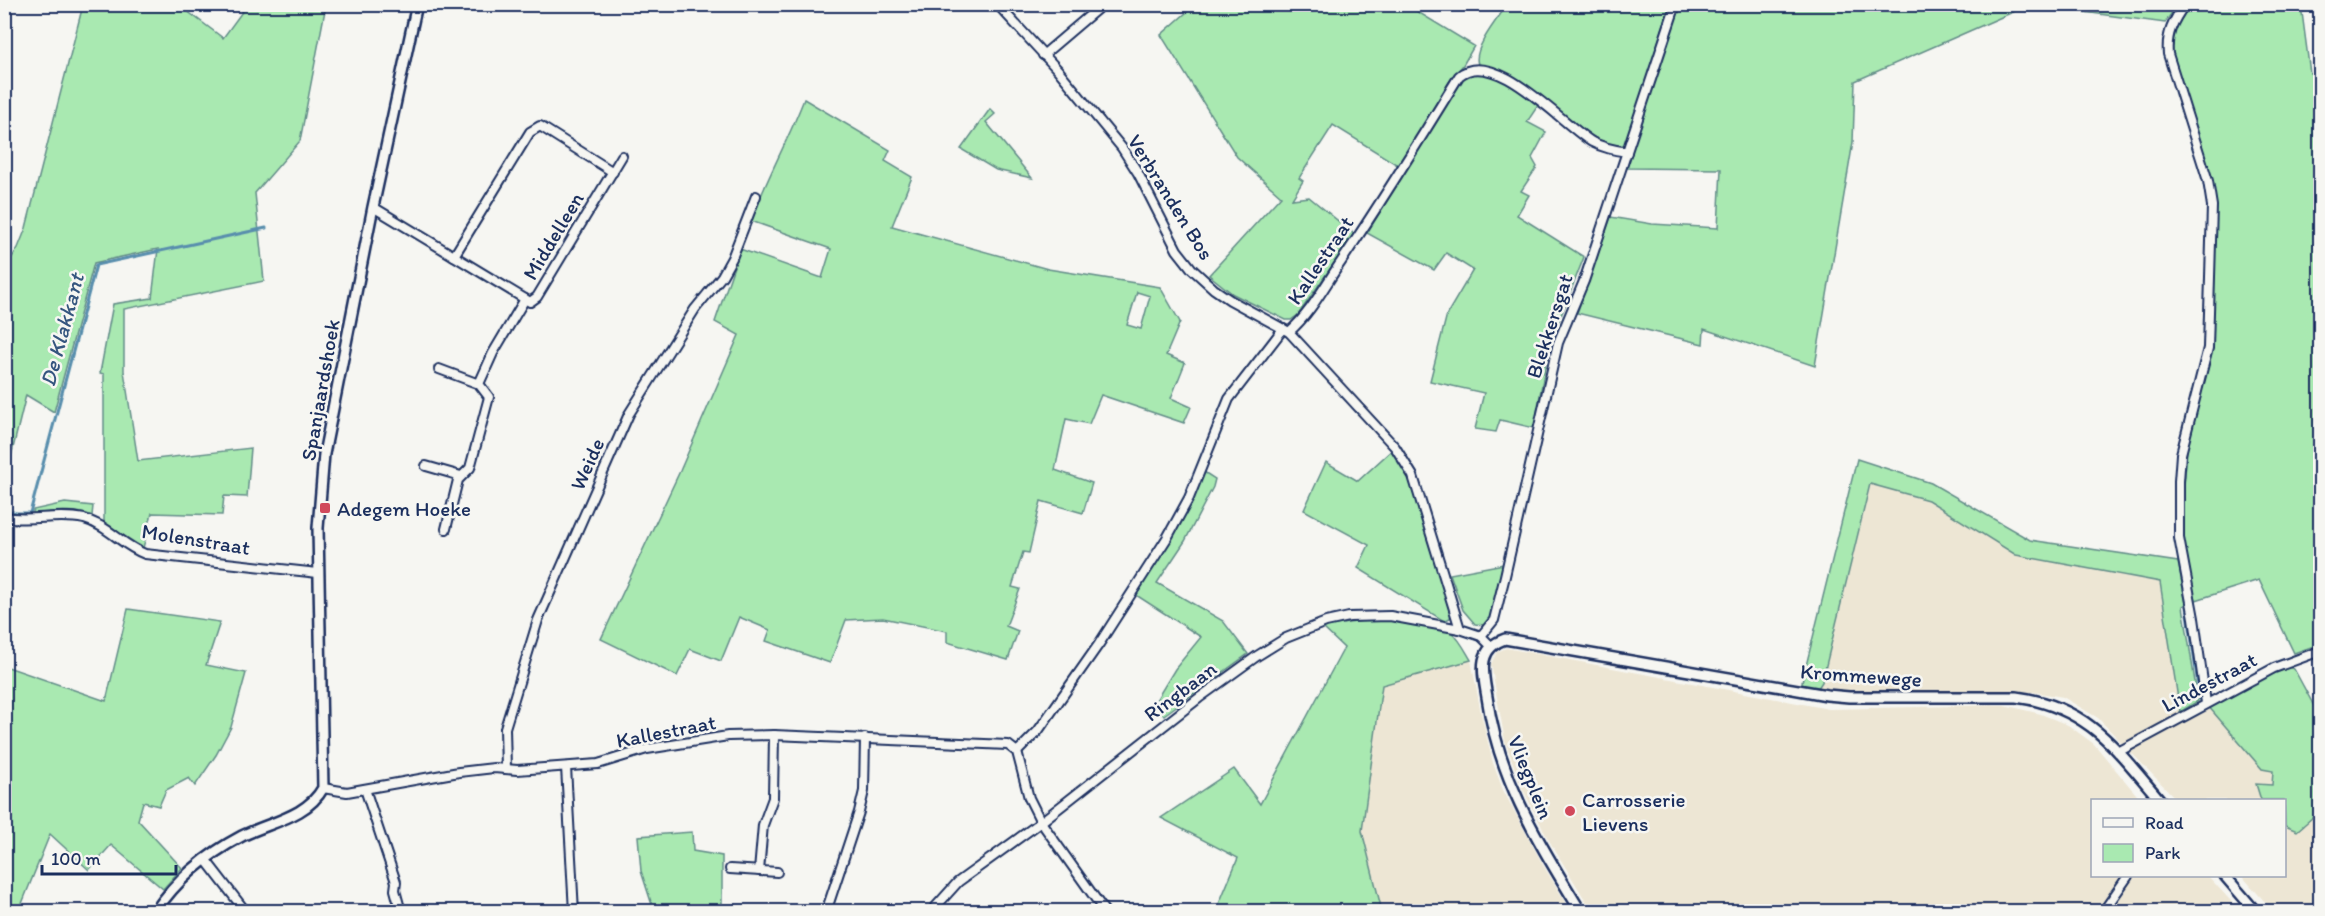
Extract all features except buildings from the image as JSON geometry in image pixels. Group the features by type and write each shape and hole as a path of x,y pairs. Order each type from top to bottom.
{"street":[{"name":"Spanjaardshoek","path":"323,788 318,528 324,454 373,207 417,4"},
{"name":"Verbranden Bos","path":"997,4 1122,148 1138,173 1177,250 1192,269 1214,289 1286,330"},
{"path":"1043,55 1103,4"},
{"name":"Blekkersgat","path":"1481,636 1491,625 1500,598 1558,343 1584,280 1676,4"},
{"path":"2185,4 2168,34 2168,54 2208,182 2212,223 2208,348 2181,454 2178,520 2206,703"},
{"name":"Kallestraat","path":"323,788 347,792 425,776 598,764 647,749 728,736 774,735 1008,745 1017,752 1038,731 1099,644 1167,538 1189,498 1229,399 1286,330 1300,321 1389,189 1460,76 1467,69 1492,71 1508,78 1592,142 1610,150 1628,152"},
{"path":"454,256 530,132 540,126 613,172"},
{"name":"Middelleen","path":"373,207 530,302 537,297 622,156"},
{"name":"Weide","path":"506,769 506,728 538,620 629,414 695,309 722,276 732,258 756,196"},
{"path":"479,384 493,353 525,299"},
{"name":"Kallestraat","path":"1286,330 1377,426 1405,461 1422,501 1460,628"},
{"path":"439,369 479,384 489,397 470,468 458,480 446,530"},
{"path":"426,466 461,476"},
{"name":"Molenstraat","path":"4,517 87,520 132,549 146,554 318,573"},
{"name":"Ringbaan","path":"931,912 958,882 1041,822 1199,699 1257,656 1286,638 1326,622 1349,617 1390,616 1460,628 1481,636 1491,646"},
{"name":"Krommewege","path":"1491,646 1505,639 1517,640 1827,695 2033,699 2082,718 2100,732 2158,799"},
{"name":"Vliegplein","path":"1491,646 1483,663 1489,710 1503,766 1527,820 1581,912"},
{"name":"Lindestraat","path":"2118,752 2280,665 2320,651"},
{"path":"759,871 764,818 773,798 774,735"},
{"path":"826,912 860,812 864,791 865,738"},
{"path":"1017,752 1029,798 1041,822 1105,912"},
{"path":"566,767 574,912"},
{"path":"156,912 182,879 205,859 242,836 309,807 318,798 323,788"},
{"path":"364,789 396,882 395,890 401,912"},
{"path":"205,859 246,912"},
{"path":"730,869 777,872"},
{"path":"2103,912 2127,877"},
{"path":"2226,877 2256,912"}],"shaded area":[{"path":"1857,459 1931,483 2030,540 2178,562 2186,604 2183,606 2198,700 2208,706 2262,769 2273,771 2272,785 2256,784 2261,799 2176,799 2098,718 2063,697 2033,692 1871,693 1801,686"},
{"path":"1506,648 1829,709 2004,705 2041,714 2068,725 2094,744 2140,799 2091,799 2091,877 2209,877 2240,911 1592,911 1548,839 1521,786 1505,741 1491,664 1497,652"},
{"path":"1471,660 1493,763 1503,790 1543,865 1571,911 1382,911 1362,831 1382,685"},
{"path":"2320,811 2320,911 2273,911 2243,877 2286,877 2286,826 2297,831"}],"green space":[{"path":"1409,4 1408,6 1474,46 1463,65 1449,82 1399,166 1333,125 1299,178 1303,181 1292,199 1309,197 1354,234 1298,315 1291,320 1286,320 1233,294 1209,275 1281,196 1237,157 1161,35 1195,5"},
{"path":"83,5 179,5 223,38 247,5 326,5 300,141 255,193 264,281 124,309 124,371 138,461 251,448 247,497 224,496 222,515 152,513 143,548 104,523 104,374 100,373 113,304 152,298 158,249 94,263 54,412 26,395 5,481 5,268 18,248 26,228"},
{"path":"1507,5 1670,5 1626,144 1615,145 1601,142 1572,124 1516,79 1506,73 1478,64 1477,58 1482,42"},
{"path":"1679,5 2029,5 1855,81 1853,142 1815,366 1704,329 1703,344 1577,313 1611,217 1652,224 1718,228 1721,169 1626,168"},
{"path":"2060,5 2177,5 2165,23 2062,9"},
{"path":"2191,5 2301,5 2310,73 2320,71 2320,644 2294,653 2259,580 2196,600 2186,558 2183,524 2188,440 2212,353 2216,208 2214,188 2173,55 2175,32 2181,18"},
{"path":"1482,72 1507,82 1539,104 1527,122 1546,132 1532,158 1537,167 1521,191 1529,195 1517,215 1584,257 1549,346 1534,428 1500,420 1496,432 1475,429 1484,393 1430,381 1447,314 1473,270 1446,253 1434,270 1367,233 1462,79 1466,74"},
{"path":"804,99 890,150 885,161 912,177 892,226 1048,269 1160,287 1180,322 1166,355 1185,363 1171,398 1191,407 1184,423 1101,395 1089,424 1066,419 1055,470 1092,483 1083,513 1041,501 1029,553 1023,552 1012,587 1020,589 1006,626 1018,631 1008,660 947,642 947,631 883,618 846,620 830,663 766,641 770,630 739,617 721,661 690,649 677,676 601,639 680,471 739,335 715,322 740,249 822,278 831,249 751,221","holes":["1137,292 1150,296 1141,329 1127,325"]},
{"path":"990,109 995,114 986,122 1032,178 996,170 961,149"},
{"path":"1393,449 1411,478 1452,610 1450,618 1444,621 1358,568 1369,545 1304,510 1326,462 1358,481"},
{"path":"1857,459 1931,483 2030,540 2178,562 2186,604 2183,606 2198,701 2180,712 2160,582 2016,555 1928,500 1870,484 1822,682 1818,688 1801,686"},
{"path":"1204,472 1215,479 1213,487 1185,541 1157,583 1223,621 1248,654 1164,715 1150,710 1175,669 1201,637 1136,595 1174,535"},
{"path":"65,503 93,506 92,516 70,512 33,515 33,510"},
{"path":"1504,564 1491,623 1475,624 1463,610 1450,574"},
{"path":"128,609 220,622 206,665 246,673 231,727 195,786 189,778 166,790 159,806 143,802 138,820 182,868 163,889 111,845 89,870 50,834 19,911 5,911 5,666 106,701"},
{"path":"1369,620 1411,622 1443,629 1455,636 1471,660 1382,685 1362,831 1382,911 1216,911 1238,858 1161,818 1234,769 1260,804 1344,648 1322,627"},
{"path":"2285,666 2294,669 2320,717 2320,811 2297,831 2286,826 2286,799 2261,799 2256,784 2272,785 2273,771 2262,769 2208,706"},
{"path":"692,832 693,851 722,856 722,911 654,911 641,871 638,836"}],"waterway":[{"name":"De Klakkant","path":"4,509 16,513 30,513 96,265 266,228"},
{"path":"2187,606 2200,699"}],"place":[{"name":"Adegem Hoeke","path":"325,508"},
{"name":"Carrosserie Lievens","path":"1570,811"}]}
